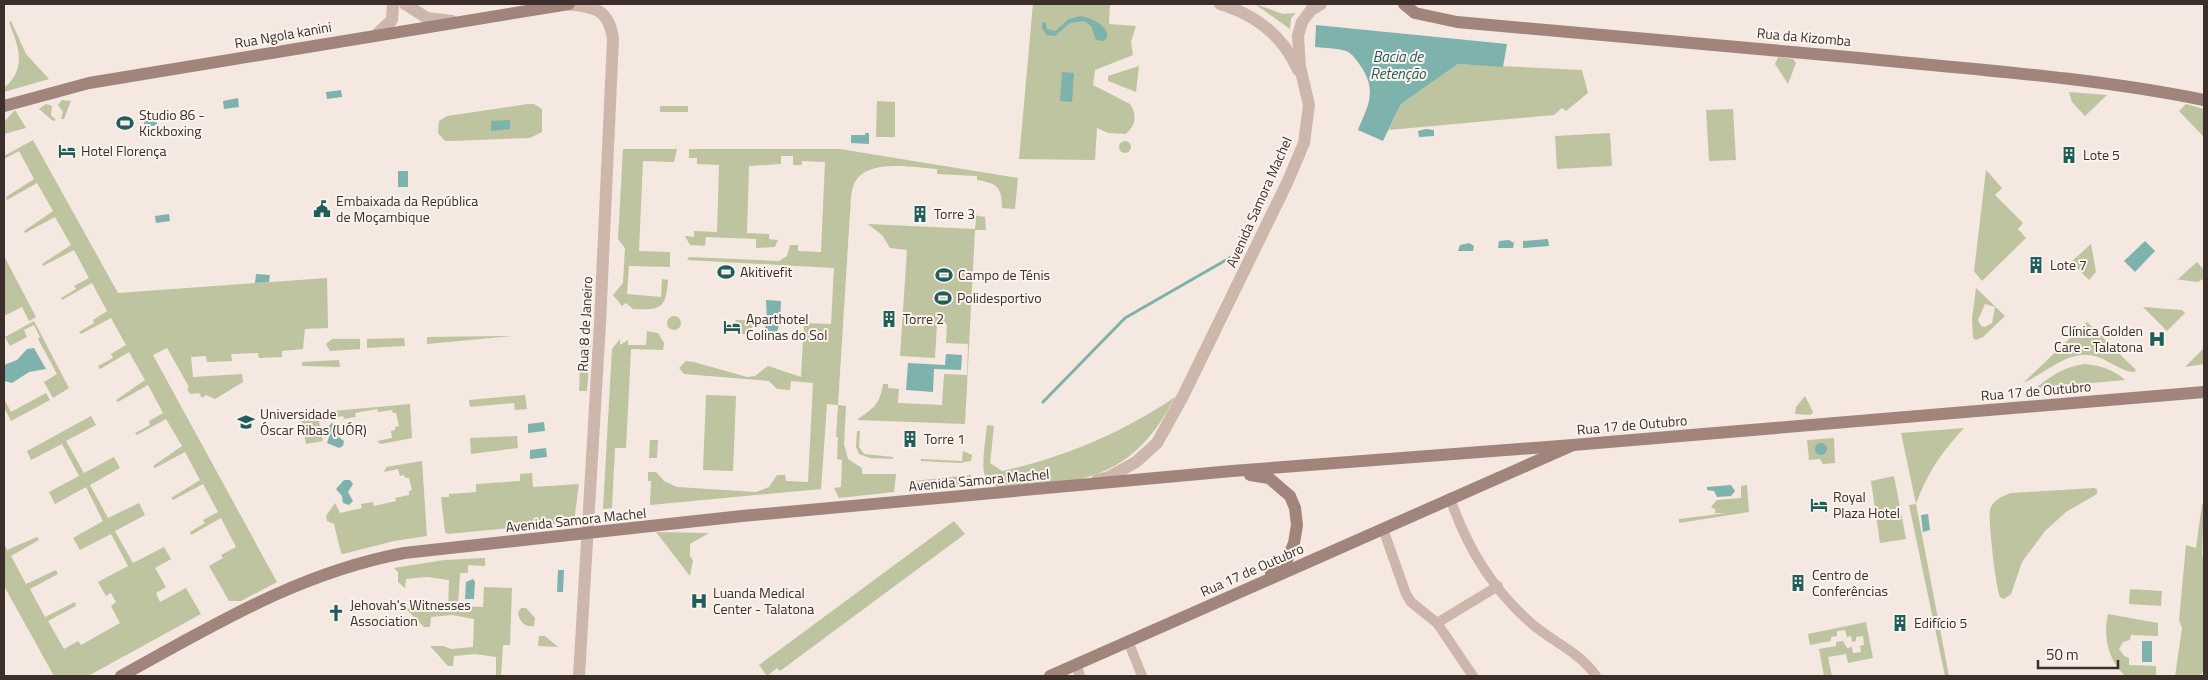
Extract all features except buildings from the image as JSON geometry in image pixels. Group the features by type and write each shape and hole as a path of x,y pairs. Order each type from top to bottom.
{"main road":[{"name":"Rua Ngola kanini","path":"4,106 89,83 568,4"},
{"name":"Rua da Kizomba","path":"1404,4 1415,13 1457,22 1717,44 2053,76 2143,88 2204,100"},
{"name":"Rua 17 de Outubro","path":"1050,676 1078,670 1128,641 1573,445 2204,392"},
{"name":"Avenida Samora Machel","path":"121,676 282,590 350,565 438,548 589,534 742,516 1232,471 1573,445"},
{"path":"1232,471 1269,478 1290,496 1295,508 1297,525 1294,543 1287,560 1262,582"}],"street":[{"path":"376,35 392,20 394,14 393,4"},
{"path":"404,4 426,18 462,22"},
{"name":"Rua 8 de Janeiro","path":"568,4 591,8 606,15 612,29 613,40 589,534 579,676"},
{"path":"1220,4 1254,18 1271,30 1294,62 1305,89"},
{"name":"Avenida Samora Machel","path":"1060,488 1110,477 1136,462 1157,443 1183,396 1304,143 1309,105 1298,50 1298,36 1302,22 1311,10 1321,4"},
{"path":"1450,498 1468,543 1498,586 1532,624 1589,666 1596,676"},
{"path":"1383,528 1406,594 1411,602 1437,623 1473,676"},
{"path":"1437,623 1498,586"},
{"path":"1128,641 1142,676"},
{"path":"1058,676 1078,670"}],"green space":[{"path":"1033,4 1110,4 1109,24 1136,26 1131,42 1133,55 1095,70 1093,85 1130,104 1135,116 1132,127 1126,134 1108,133 1097,128 1095,160 1019,159"},
{"path":"1255,4 1283,14 1296,13 1291,18 1290,29"},
{"path":"11,21 26,54 49,79 4,92 4,88 16,73 19,65 18,48 9,22"},
{"path":"1778,57 1793,59 1796,63 1788,84 1775,64"},
{"path":"1458,64 1582,70 1588,93 1566,111 1562,108 1554,115 1389,130 1401,104"},
{"path":"1139,66 1136,92 1108,81 1108,76"},
{"path":"2069,92 2107,95 2085,116 2072,102"},
{"path":"62,100 71,101 64,119 61,119 63,112 58,105"},
{"path":"877,101 895,102 895,137 876,137"},
{"path":"46,104 52,106 51,115 56,120 53,121 39,109"},
{"path":"534,104 542,109 542,132 530,138 445,141 438,133 439,121 447,116"},
{"path":"2186,104 2204,109 2204,137 2179,111"},
{"path":"660,106 688,106 688,112 660,112"},
{"path":"1733,109 1736,160 1709,161 1706,110"},
{"path":"15,110 26,128 4,134 4,122"},
{"path":"1610,133 1612,166 1557,169 1555,136"},
{"path":"33,140 118,293 327,278 328,328 305,329 303,349 282,351 282,357 259,358 258,353 231,354 232,361 207,362 206,356 191,357 193,377 242,374 243,382 215,399 206,395 202,398 199,393 190,394 187,389 189,387 167,348 153,355 277,582 241,601 229,601 209,566 223,558 221,555 236,547 221,518 191,535 190,532 205,523 203,520 218,512 203,484 173,500 171,498 200,480 185,452 155,468 153,466 182,446 166,419 137,435 135,433 150,425 149,421 163,413 148,385 118,402 116,400 145,380 129,352 100,369 98,366 113,358 111,354 126,345 111,318 81,334 79,332 94,323 93,320 107,311 92,283 62,300 61,298 76,289 74,286 89,278 74,250 43,266 42,264 71,245 55,217 25,233 24,231 53,211 37,183 7,200 6,197 34,179 19,151 4,159 4,156"},
{"path":"1127,141 1130,142 1130,152 1123,153 1120,152 1119,145 1120,142"},
{"path":"623,149 677,149 674,162 643,161 639,251 670,252 670,267 629,266 627,294 661,297 662,279 668,280 666,297 660,306 656,308 633,309 626,303 622,306 613,295 623,283 625,248 618,239"},
{"path":"689,149 840,149 1018,178 1015,209 1002,208 1001,195 997,187 977,180 977,176 937,174 937,169 905,166 881,167 870,170 855,182 851,197 838,405 827,404 821,489 650,505 651,481 648,481 648,472 656,472 664,481 677,487 756,492 769,487 777,475 785,475 786,481 808,482 813,383 791,381 790,390 777,389 769,381 684,374 679,368 686,361 694,362 747,377 755,376 768,366 801,377 804,323 831,324 834,268 687,260 689,257 779,261 787,256 790,245 798,245 798,251 821,252 825,162 802,161 802,165 793,165 793,156 781,156 781,164 749,166 747,233 769,234 769,239 778,240 775,247 756,248 756,239 706,237 705,246 690,245 685,236 694,237 694,231 717,232 719,165 697,164 697,158 689,158"},
{"path":"1986,170 2002,188 1995,195 2023,223 2018,229 2026,238 1982,281 1974,271"},
{"path":"973,215 985,217 986,230 975,230 965,424 857,420 878,401 883,384 888,384 888,388 899,389 898,403 942,405 944,374 967,375 968,344 946,343 947,324 937,324 935,358 900,356 907,250 890,248 882,235 868,224 975,229 976,219 973,219"},
{"path":"2091,244 2096,272 2089,280 2071,262"},
{"path":"4,256 36,317 29,321 22,307 4,316"},
{"path":"2197,262 2204,270 2203,279 2198,282 2174,279 2178,279"},
{"path":"1976,288 2005,316 1983,337 1976,340 1973,338 1972,319","holes":["1985,304 1995,307 1992,323 1985,327 1981,326 1978,320"]},
{"path":"2143,307 2182,310 2185,313 2167,331"},
{"path":"674,316 679,318 681,323 679,328 674,330 669,328 667,323 669,318"},
{"path":"736,320 755,320 749,336 731,330"},
{"path":"34,321 69,388 53,398 44,382 57,374 38,339 40,337 34,325 24,330 27,337 10,346 5,337"},
{"path":"2087,322 2136,370 2134,372 2130,372 2098,357 2078,355 2059,362 2023,383"},
{"path":"647,331 658,333 664,343 663,350 631,349 626,448 615,448 612,508 603,509 612,349 620,339 620,345 628,340 628,345 646,345"},
{"path":"512,336 427,344 427,337"},
{"path":"404,338 405,346 367,348 367,339"},
{"path":"332,339 360,339 360,349 330,351 326,344"},
{"path":"581,340 591,340 587,391 579,391"},
{"path":"2204,348 2204,364 2185,367"},
{"path":"339,360 340,367 302,366 302,362"},
{"path":"2085,364 2116,373 2125,380 2036,388 2059,372"},
{"path":"46,393 50,400 11,421 4,407 4,399 11,412"},
{"path":"525,395 527,409 515,410 514,403 470,407 469,400"},
{"path":"706,395 736,396 733,471 703,470"},
{"path":"1805,396 1813,412 1811,415 1795,414 1796,407"},
{"path":"1175,397 1162,420 1132,454 1114,466 1096,474 1051,484 1008,488 993,485 984,474 983,460 987,425 994,426 990,463 1002,471 1048,459 1114,433"},
{"path":"410,404 412,438 381,444 377,441 392,438 391,431 399,426 396,413 393,413 392,410 378,412 377,409 355,413 356,417 344,419 343,416 319,421 323,441 306,444 300,414"},
{"path":"838,405 846,406 844,444 848,459 862,468 862,474 896,474 894,492 839,498 834,488 841,487 842,460 837,459 838,437 836,437"},
{"path":"91,416 96,425 66,441 84,473 114,457 120,468 90,485 108,518 139,503 145,515 115,531 133,563 164,547 171,559 155,568 166,587 156,593 160,602 186,588 201,614 88,676 54,676 4,586 4,543 7,550 37,537 39,540 11,556 26,584 56,570 58,574 30,589 45,617 75,602 76,606 48,621 64,649 78,641 81,645 120,623 111,606 116,602 111,593 106,596 98,582 128,566 111,534 80,550 73,538 103,521 86,487 55,504 49,492 79,476 62,444 31,460 27,451"},
{"path":"1964,428 1936,463 1925,482 1916,504 1901,433"},
{"path":"857,431 860,431 859,447 864,454 893,457 893,459 870,458 859,454 856,447"},
{"path":"517,436 518,448 471,454 470,438"},
{"path":"1834,438 1835,463 1823,464 1820,459 1809,460 1807,440"},
{"path":"650,440 658,440 657,458 649,458"},
{"path":"963,451 972,455 971,461 960,463 921,461 921,459 962,461"},
{"path":"422,461 427,536 341,553 334,524 327,521 326,516 335,503 340,513 362,508 361,504 373,502 374,506 396,501 395,498 409,495 409,491 412,490 409,478 405,478 404,475 400,476 398,469 384,472 386,467"},
{"path":"532,473 533,487 579,484 574,522 448,534 445,532 441,497 449,497 449,494 476,492 476,484 520,481 520,474"},
{"path":"971,475 971,481 964,487 914,492 914,481"},
{"path":"1894,476 1906,539 1880,543 1871,481"},
{"path":"1747,485 1749,512 1679,523 1679,519 1726,513 1714,513 1716,510 1711,507 1717,500 1741,498 1741,486"},
{"path":"2097,489 2097,494 2066,512 2045,531 2022,562 2011,594 2004,599 2000,597 1990,526 1990,510 1995,501 2011,493"},
{"path":"1916,504 1949,676 1945,676 1909,505"},
{"path":"2202,504 2204,505 2202,555 2204,557 2204,671 2200,676 2175,676 2182,628 2179,620 2186,545 2196,548"},
{"path":"954,521 965,534 780,671 777,668 767,676 759,665"},
{"path":"656,532 709,533 690,544 690,556 693,560 690,576"},
{"path":"485,558 485,566 468,565 468,573 460,573 458,606 483,607 484,587 512,588 510,645 503,645 501,676 496,676 496,657 475,654 454,656 453,666 448,666 430,646 443,646 451,649 473,647 474,619 452,615 431,617 430,627 424,627 405,608 426,611 448,609 449,580 427,577 406,579 405,588 398,582 398,572 394,568 444,560"},
{"path":"2130,589 2162,591 2161,606 2129,604"},
{"path":"521,608 526,608 535,618 534,626 525,625 521,621 518,613"},
{"path":"2108,614 2158,623 2158,636 2131,635 2130,640 2123,642 2119,649 2124,656 2129,658 2129,665 2156,666 2156,676 2125,676 2119,669 2108,648 2106,632"},
{"path":"1866,622 1873,658 1848,663 1846,654 1828,657 1832,676 1824,676 1819,649 1836,646 1836,642 1843,641 1847,648 1852,647 1853,653 1861,652 1860,646 1864,645 1863,636 1856,637 1856,641 1852,642 1851,636 1847,637 1845,630 1837,631 1837,636 1831,637 1831,641 1810,645 1808,634"},
{"path":"539,636 545,636 558,647 538,646"}],"water":[{"path":"1081,16 1103,26 1106,30 1107,38 1103,41 1096,40 1091,26 1084,21 1070,23 1055,36 1047,35 1042,29 1042,22 1046,23 1047,29 1055,31 1069,19"},
{"name":"Bacia de Retenção","path":"1316,25 1507,44 1503,67 1458,64 1401,104 1383,141 1358,130 1368,106 1370,92 1367,77 1362,68 1349,52 1315,47"},
{"path":"1062,72 1074,73 1072,102 1060,101"},
{"path":"341,90 342,97 327,99 326,92"},
{"path":"238,98 239,107 224,109 223,101"},
{"path":"156,116 157,125 145,127 143,118"},
{"path":"510,120 510,129 491,131 491,121"},
{"path":"1434,130 1434,136 1419,137 1418,131"},
{"path":"865,133 869,133 869,144 851,143 851,135 865,135"},
{"path":"398,171 408,171 408,187 398,187"},
{"path":"169,214 170,221 156,223 155,216"},
{"path":"1548,239 1549,246 1523,248 1523,241"},
{"path":"1509,240 1514,243 1513,248 1498,248 1499,241"},
{"path":"2145,241 2155,251 2135,272 2124,261"},
{"path":"1469,243 1474,246 1473,251 1458,251 1460,245"},
{"path":"256,274 270,275 269,282 255,283"},
{"path":"766,300 781,301 780,322 776,335 764,332 767,321"},
{"path":"34,348 46,369 29,372 12,383 4,381 4,365 17,360 27,349"},
{"path":"946,354 962,355 961,370 934,369 933,392 906,390 908,363 945,365"},
{"path":"544,422 545,431 528,433 528,424"},
{"path":"332,423 338,426 336,435 344,441 343,446 339,448 327,443 330,434 328,427"},
{"path":"1819,443 1823,443 1827,449 1823,455 1819,455 1815,451 1815,447"},
{"path":"546,448 547,457 530,459 530,450"},
{"path":"344,480 350,480 353,484 348,492 353,501 349,505 343,503 342,496 336,489"},
{"path":"1731,485 1735,491 1731,496 1717,497 1714,491 1707,490 1707,487"},
{"path":"1928,514 1930,530 1923,532 1921,515"},
{"path":"558,570 564,570 563,592 557,592"},
{"path":"473,579 475,582 474,599 465,599 466,582"},
{"path":"2142,641 2152,641 2152,662 2142,662"}],"waterway":[{"path":"1043,402 1125,318 1233,256"}],"place":[{"name":"Studio 86 - Kickboxing","path":"125,123"},
{"name":"Hotel Florença","path":"67,151"},
{"name":"Lote 5","path":"2069,155"},
{"name":"Embaixada da República de Moçambique","path":"322,209"},
{"name":"Torre 3","path":"920,214"},
{"name":"Lote 7","path":"2036,265"},
{"name":"Akitivefit","path":"726,272"},
{"name":"Campo de Ténis","path":"944,275"},
{"name":"Polidesportivo","path":"943,298"},
{"name":"Torre 2","path":"889,319"},
{"name":"Aparthotel Colinas do Sol","path":"732,327"},
{"name":"Clínica Golden Care - Talatona","path":"2157,339"},
{"name":"Universidade Óscar Ribas (UÓR)","path":"246,422"},
{"name":"Torre 1","path":"910,439"},
{"name":"Royal Plaza Hotel","path":"1819,505"},
{"name":"Centro de Conferências","path":"1798,583"},
{"name":"Luanda Medical Center - Talatona","path":"699,601"},
{"name":"Jehovah's Witnesses Association","path":"336,613"},
{"name":"Edifício 5","path":"1900,623"}]}
